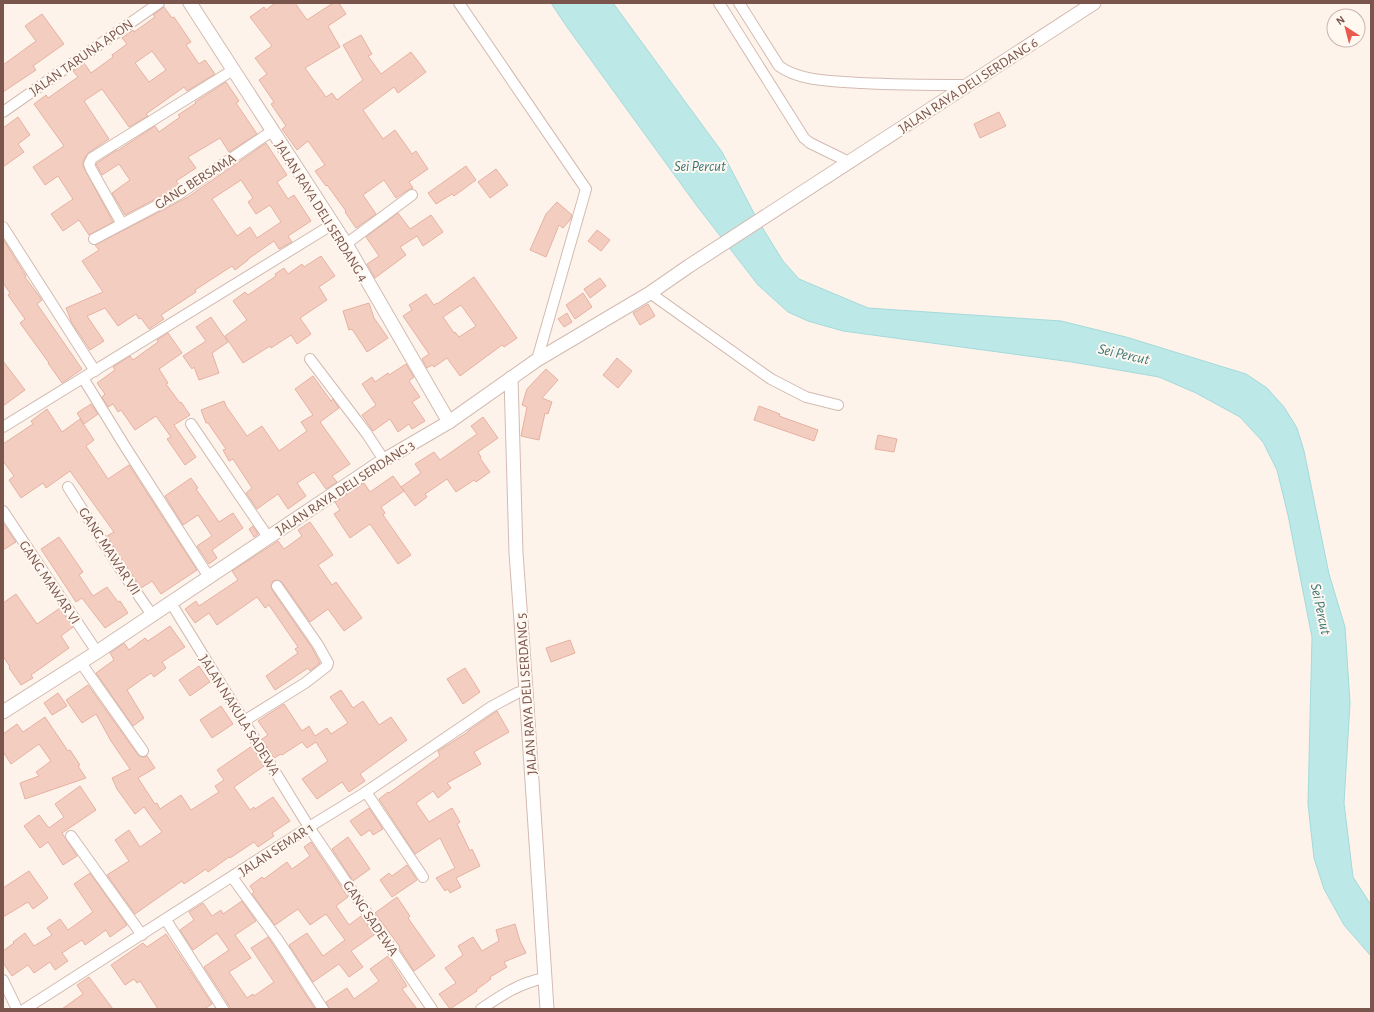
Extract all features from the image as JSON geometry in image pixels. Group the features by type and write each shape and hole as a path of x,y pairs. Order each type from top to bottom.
{"street":[{"name":"JALAN TARUNA APON","path":"3,112 159,3"},
{"name":"JALAN RAYA DELI SERDANG 4","path":"190,3 346,244 449,422"},
{"path":"458,3 586,189 537,360"},
{"path":"719,3 804,138 845,164"},
{"path":"739,3 779,66 800,76 820,80 909,85 967,86"},
{"name":"JALAN RAYA DELI SERDANG 6","path":"689,266 1094,3"},
{"path":"122,224 91,169 90,164 92,158 233,70"},
{"name":"GANG BERSAMA","path":"94,239 179,194 272,131"},
{"path":"346,244 412,195"},
{"path":"3,426 96,371 333,224"},
{"path":"3,227 96,371"},
{"name":"JALAN RAYA DELI SERDANG 3","path":"3,712 81,663 384,460 449,422 537,360 650,293 689,266"},
{"path":"650,293 771,379 806,397 838,405"},
{"path":"310,358 367,434 384,460"},
{"path":"83,378 146,480 209,577"},
{"name":"JALAN RAYA DELI SERDANG 5","path":"511,378 522,692 543,978 547,1009"},
{"path":"191,424 268,537"},
{"name":"GANG MAWAR VII","path":"68,487 121,570 152,615"},
{"name":"GANG MAWAR VI","path":"3,511 97,652"},
{"path":"244,721 305,683 327,666 328,663 318,645 277,586"},
{"name":"JALAN NAKULA SADEWA","path":"170,603 309,827"},
{"path":"81,663 143,751"},
{"name":"JALAN SEMAR 1","path":"25,1009 366,792 491,707 522,692"},
{"path":"366,792 423,877"},
{"name":"GANG SADEWA","path":"309,827 432,1009"},
{"path":"71,836 142,935"},
{"path":"232,877 278,940 323,1009"},
{"path":"166,920 223,1009"},
{"path":"481,1009 510,990 543,978"},
{"path":"3,980 17,1009"}],"water":[{"name":"Sei Percut","path":"551,3 613,3 722,152 757,219 783,261 799,279 868,308 1061,321 1126,337 1246,374 1267,388 1284,407 1297,428 1304,451 1329,574 1345,627 1350,703 1344,803 1353,877 1371,905 1371,956 1344,925 1324,889 1314,858 1308,804 1312,637 1288,515 1277,470 1263,442 1240,417 1196,393 1159,377 1072,362 843,331 808,321 788,312 758,285 697,206"}],"building":[{"path":"275,3 295,3 307,20 333,3 339,3 346,14 328,26 340,47 305,68 326,97 332,93 337,100 363,80 343,45 361,35 372,54 368,56 381,74 411,52 426,72 398,93 394,87 363,110 383,139 395,130 412,154 416,151 428,169 409,182 413,188 396,198 384,180 363,195 376,214 356,228 345,212 346,211 315,171 325,165 308,141 297,150 282,129 286,126 271,104 274,102 259,80 267,74 255,58 272,46 250,17 264,7 266,10"},
{"path":"164,7 172,18 174,17 191,42 186,45 199,64 205,60 215,74 187,91 184,87 146,114 148,116 129,127 102,89 84,101 109,139 88,153 83,161 83,166 113,222 89,235 79,220 63,231 51,214 73,199 58,176 45,185 33,167 64,146 34,104 46,95 48,98 78,77 73,71 84,63 91,73 113,57 112,55 127,44 122,38 133,30 134,32 155,17 153,15","holes":["152,51 166,70 149,82 135,63"]},
{"path":"42,14 64,44 33,66 36,70 3,92 3,65 36,41 25,26"},
{"path":"226,82 239,101 236,103 257,134 229,152 220,138 188,157 196,168 176,181 180,186 125,215 112,193 130,180 119,164 102,175 96,164 155,126 159,132 180,117 178,115 196,103 195,102"},
{"path":"999,112 1006,126 980,138 974,124"},
{"path":"18,117 30,135 18,144 24,152 3,167 3,128"},
{"path":"266,143 287,175 277,182 288,199 294,195 311,221 288,236 292,242 279,249 274,241 235,270 232,266 195,290 196,292 161,315 164,319 149,329 136,314 118,326 105,308 87,316 104,341 90,350 72,323 66,308 103,292 82,261 99,250 95,245 188,197","holes":["241,180 253,198 248,202 256,214 270,205 281,222 257,238 250,227 237,236 212,199"]},
{"path":"466,166 476,180 454,196 452,194 436,204 428,193"},
{"path":"496,169 508,185 490,198 478,182"},
{"path":"557,202 572,215 570,220 563,228 559,225 546,257 530,250 546,214"},
{"path":"398,213 410,229 431,215 443,232 423,246 417,236 400,247 406,255 375,278 367,264 379,256 366,237"},
{"path":"597,230 610,240 601,251 588,241"},
{"path":"3,239 26,276 25,277 42,300 37,304 82,369 62,383 20,323 25,319 8,295 10,293 3,283"},
{"path":"321,256 335,276 319,287 327,300 300,318 311,334 297,344 291,335 243,363 225,336 247,320 233,301 245,292 248,295 276,276 275,274 284,268 288,274 302,264 304,267"},
{"path":"474,277 517,338 504,347 502,345 460,376 447,358 434,367 432,365 427,368 422,359 429,354 403,316 412,310 409,305 426,294 434,305","holes":["461,305 476,326 459,337 455,332 454,333 443,317"]},
{"path":"600,278 606,286 590,298 584,289"},
{"path":"583,293 592,307 575,319 566,305"},
{"path":"369,303 374,318 388,338 367,352 352,329 349,330 343,311"},
{"path":"648,304 655,316 640,325 633,313"},
{"path":"567,313 572,322 564,327 558,319"},
{"path":"211,317 228,342 212,353 219,373 199,380 194,367 192,369 183,356 206,341 196,327"},
{"path":"168,333 182,353 159,369 168,383 166,384 190,415 174,425 196,457 185,465 167,439 171,437 156,416 135,430 121,410 118,412 113,404 108,407 102,397 105,394 97,383 115,370 113,367 130,356 133,360"},
{"path":"617,358 632,371 618,388 603,375"},
{"path":"3,361 25,390 3,406"},
{"path":"406,364 414,377 409,381 420,397 412,402 425,421 412,429 409,424 398,432 390,419 373,431 362,415 376,405 362,384 372,377 375,382 388,373 389,375"},
{"path":"546,369 558,380 542,398 552,402 548,414 545,413 539,440 521,436 527,407 522,405 527,389"},
{"path":"313,376 331,401 333,399 339,408 320,422 350,464 332,476 337,482 326,489 314,472 297,483 306,496 288,509 278,494 257,509 246,493 252,488 233,459 229,461 223,450 226,449 208,423 206,423 201,410 224,401 247,436 262,426 279,451 307,431 301,422 313,415 295,389"},
{"path":"91,404 98,414 84,424 77,413"},
{"path":"759,406 780,414 779,416 818,430 814,441 754,420"},
{"path":"47,409 62,432 80,419 94,440 86,446 108,479 129,465 197,570 161,594 152,581 141,588 107,536 114,532 70,471 46,488 43,483 21,498 9,480 14,476 3,461 3,444 33,424 31,421"},
{"path":"483,417 498,438 478,452 481,457 480,458 490,472 476,482 474,480 456,492 447,479 425,494 427,497 415,506 401,487 421,473 415,464 434,452 440,460 477,434 471,426"},
{"path":"878,435 897,439 894,452 875,449"},
{"path":"393,476 404,491 381,507 385,513 383,515 411,555 398,564 370,524 350,538 334,514 340,510 335,502 364,483 370,492"},
{"path":"191,478 198,488 196,489 219,522 233,513 243,528 212,550 217,558 209,564 197,546 212,536 198,515 183,525 165,496"},
{"path":"310,522 333,555 318,565 332,585 336,582 362,618 344,631 328,609 310,622 282,582 277,580 273,581 271,586 272,590 312,648 320,663 310,671 308,668 275,690 266,676 298,653 295,649 298,647 269,605 265,608 257,597 217,625 209,613 195,623 185,609 196,601 199,606 238,580 232,571 278,541 284,549 302,536 298,530"},
{"path":"3,523 16,542 3,550"},
{"path":"253,526 258,534 254,537 249,529"},
{"path":"59,537 83,572 79,575 93,596 107,587 118,602 120,601 128,613 105,628 82,598 76,602 41,549"},
{"path":"16,594 37,624 60,608 73,627 61,636 69,648 31,675 33,678 21,685 9,668 10,667 3,656 3,603"},
{"path":"170,626 185,647 162,662 166,668 154,677 151,673 127,690 144,718 133,726 96,673 114,660 110,653 124,643 129,650 145,638 148,641"},
{"path":"570,640 575,653 551,662 546,648"},
{"path":"199,666 210,682 190,696 179,680"},
{"path":"465,668 480,692 463,704 447,679"},
{"path":"88,685 138,755 143,757 147,756 155,768 138,778 160,809 181,795 191,810 219,792 215,786 224,780 217,770 252,746 264,766 234,787 250,810 254,807 255,809 273,797 290,821 272,833 274,836 258,847 254,842 208,872 206,869 184,884 182,881 135,914 107,875 129,861 115,840 129,830 140,847 162,832 144,807 135,814 117,789 112,778 130,769 111,741 96,714 82,723 66,700"},
{"path":"341,690 353,708 363,701 379,725 391,717 407,740 360,774 365,781 349,792 342,782 317,799 302,779 328,761 316,742 307,748 302,742 282,755 281,754 274,758 262,739 268,735 258,721 284,704 302,731 309,726 315,736 327,728 331,734 348,723 330,697"},
{"path":"58,693 67,706 52,715 44,703"},
{"path":"221,706 233,724 212,738 200,720"},
{"path":"497,711 509,732 474,752 481,764 447,783 451,788 438,798 433,791 416,803 429,822 452,808 460,822 457,824 470,851 472,849 480,866 456,878 461,887 450,893 448,889 445,891 436,878 455,868 440,838 415,854 379,799 440,756 438,751"},
{"path":"45,717 68,751 70,750 80,765 78,766 86,778 25,799 20,783 39,776 36,772 51,761 39,744 11,764 3,752 3,734 17,724 23,732"},
{"path":"80,786 96,810 62,833 77,856 63,865 48,842 40,848 24,826 39,815 49,828 64,817 55,804"},
{"path":"369,808 383,829 373,835 370,830 361,836 350,821"},
{"path":"348,837 370,869 353,881 332,849"},
{"path":"311,842 348,897 336,906 349,925 361,916 374,935 351,951 363,967 349,977 339,964 313,982 289,945 307,933 323,956 345,940 326,914 310,925 298,909 275,925 252,894 254,892 250,886 262,877 264,879 287,862 292,869 310,856 304,847"},
{"path":"407,865 417,880 392,897 380,880 389,873 392,876"},
{"path":"29,871 48,898 33,909 28,902 3,917 3,888"},
{"path":"90,873 127,925 110,937 106,930 85,945 82,940 62,953 68,961 55,970 50,962 34,973 28,965 12,976 3,963 3,951 14,943 13,942 25,933 34,946 52,935 47,928 60,919 68,930 93,912 74,884"},
{"path":"397,897 410,916 408,918 435,956 414,971 399,948 400,947 375,913"},
{"path":"242,901 256,921 235,935 251,958 229,972 247,998 253,994 254,996 274,982 251,948 268,937 315,1009 231,1009 204,967 229,950 217,933 193,950 180,930 194,920 189,912 203,903 212,916 221,910 223,914"},
{"path":"515,924 520,941 526,953 504,962 507,967 490,977 491,979 476,990 477,991 450,1009 439,994 456,983 445,968 463,955 458,946 473,937 482,951 499,941 496,930"},
{"path":"166,934 212,1004 204,1009 158,1009 140,981 137,983 134,979 125,985 111,965 143,943 147,947"},
{"path":"388,956 407,986 402,989 417,1009 329,1009 326,1002 347,988 354,999 379,981 370,969"},
{"path":"89,977 113,1009 62,1009 83,994 77,985"}]}
